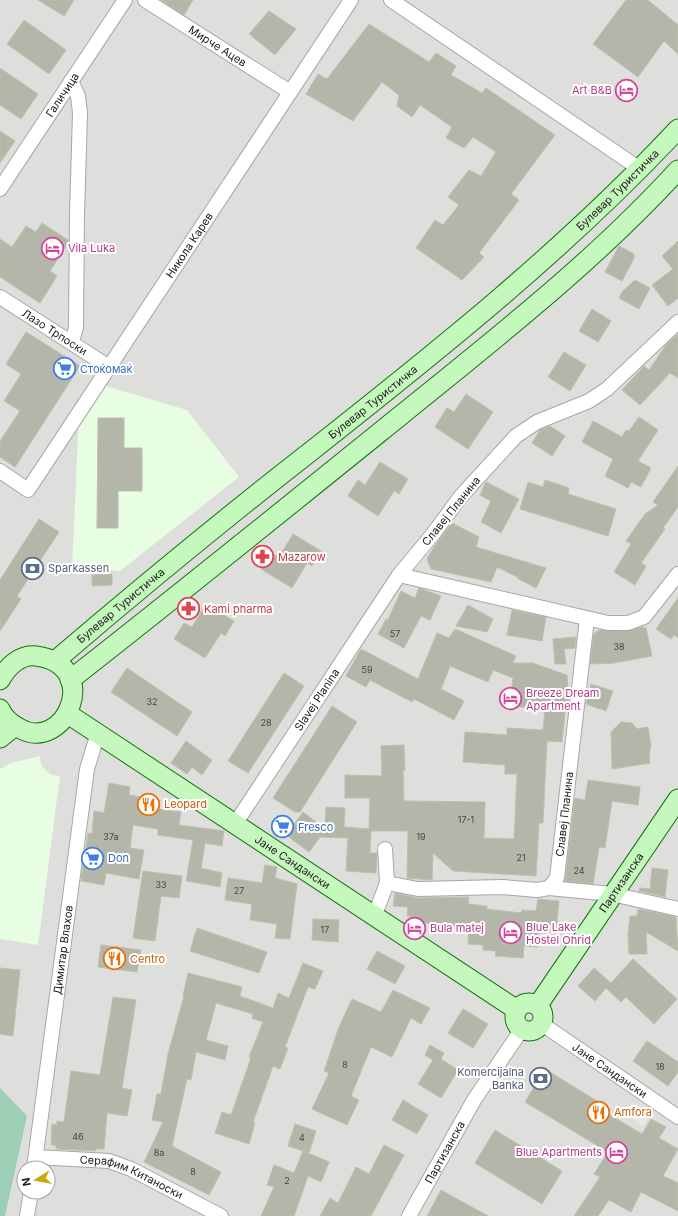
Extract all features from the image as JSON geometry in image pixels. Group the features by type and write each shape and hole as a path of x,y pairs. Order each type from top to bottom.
{"main road":[{"name":"Булевар Туристичка","path":"55,662 119,606 484,311 552,252 640,169 678,129"},
{"path":"70,680 259,531 481,350 617,232 678,170"},
{"path":"0,709 10,723 23,731 38,732 52,728 64,719 71,706 73,691 70,680 60,665 47,658 32,656 18,660 1,675"},
{"name":"Јане Сандански","path":"68,714 517,1010"},
{"path":"0,738 15,726"},
{"name":"Партизанска","path":"538,1005 678,799"},
{"path":"526,1002 538,1005 543,1012 542,1024 530,1031 522,1029 515,1018 517,1010 526,1002"}],"street":[{"name":"Галичица","path":"0,189 125,0"},
{"name":"Мирче Ацев","path":"145,0 290,92"},
{"name":"Никола Карев","path":"0,471 28,490 351,0"},
{"path":"391,0 640,169"},
{"path":"71,81 78,96 80,113 76,327 72,342"},
{"name":"Лазо Трпоски","path":"0,297 109,367"},
{"name":"Славеј Планина","path":"399,575 433,534 461,496 516,436 537,422 589,401 606,389 678,322"},
{"path":"399,575 587,619 608,623 628,623 644,617 678,574"},
{"name":"Slavej Planina","path":"235,824 399,575"},
{"name":"Славеј Планина","path":"549,888 557,878 587,619"},
{"name":"Димитар Влахов","path":"35,1160 87,769 98,733"},
{"path":"374,917 387,883 386,848"},
{"path":"387,883 418,889 502,887 537,890 549,888 612,894 678,909"},
{"name":"Јане Сандански","path":"542,1024 678,1116"},
{"name":"Партизанска","path":"409,1216 474,1100 522,1029"},
{"name":"Серафим Китаноски","path":"56,1162 109,1161 131,1169 222,1216"},
{"path":"27,1216 30,1200"}],"shaded area":[{"path":"0,0 678,0 678,1216 0,1216"},
{"path":"99,384 187,410 239,477 120,571 72,568 79,414"},
{"path":"40,756 41,764 46,771 52,775 60,776 38,945 0,939 0,769 11,763"},
{"path":"0,1088 27,1116 17,1160 16,1160 5,1216 0,1216"},
{"path":"633,1102 651,1114 643,1126 625,1113"}],"building":[{"path":"38,0 74,0 64,16"},
{"path":"161,0 193,0 184,15"},
{"path":"626,0 648,0 678,25 678,54 664,41 638,77 593,44"},
{"path":"269,11 296,29 275,55 249,34"},
{"path":"24,20 66,50 49,74 7,44"},
{"path":"369,24 429,62 436,53 456,66 451,75 482,93 486,88 555,135 511,194 519,200 479,253 484,257 462,280 416,248 435,220 443,225 459,205 448,197 469,170 481,176 496,152 473,137 464,148 446,138 452,127 420,105 412,117 397,106 399,95 382,82 353,121 306,94 318,74 327,79"},
{"path":"0,68 38,94 21,119 0,105"},
{"path":"0,131 15,141 0,163"},
{"path":"42,223 68,240 68,243 50,271 57,276 40,303 0,277 0,239 12,247 26,226 36,232"},
{"path":"678,241 678,298 668,306 652,285 673,269 662,256"},
{"path":"619,246 634,254 634,258 622,281 605,272"},
{"path":"635,280 650,288 639,309 619,298 622,292"},
{"path":"592,309 611,321 598,342 579,331"},
{"path":"26,332 80,366 15,467 0,457 0,441 20,411 4,401 21,374 6,364"},
{"path":"678,334 678,378 670,373 640,405 622,390 644,366 649,370 666,345"},
{"path":"564,352 586,365 570,391 548,377"},
{"path":"466,394 493,412 468,449 435,427 447,408 454,412"},
{"path":"639,417 658,430 638,461 651,468 641,487 631,482 628,488 605,476 613,459 582,442 593,421 622,437 626,430 629,431"},
{"path":"98,418 124,418 124,448 142,448 142,491 118,491 118,528 97,528"},
{"path":"550,426 565,436 552,456 532,443 540,430"},
{"path":"380,462 408,479 399,494 394,491 378,516 348,496 358,480 365,485"},
{"path":"678,466 678,507 663,528 665,529 641,563 646,566 635,585 614,572 631,544 626,541 645,514 658,505 653,502"},
{"path":"545,480 569,488 568,494 616,509 608,536 520,509 528,482 543,487"},
{"path":"486,482 519,499 501,533 481,522 491,501 480,495"},
{"path":"39,519 59,532 17,596 21,599 0,631 0,580"},
{"path":"452,523 479,537 476,547 546,568 536,588 517,578 518,576 517,577 497,567 491,582 431,569 427,559"},
{"path":"293,534 321,551 312,566 307,563 292,588 261,569 271,553 279,557"},
{"path":"112,574 112,585 92,586 92,575"},
{"path":"419,588 441,596 430,620 421,616 404,648 378,634 386,619 388,620 401,591 415,598"},
{"path":"678,598 678,638 674,635 671,639 656,629"},
{"path":"206,604 234,621 225,636 221,633 205,658 174,639 184,623 192,627"},
{"path":"468,605 493,619 487,632 456,626"},
{"path":"512,610 546,617 542,641 507,635"},
{"path":"642,627 646,628 652,656 614,663 590,664 594,634 596,632 600,630 628,631"},
{"path":"455,629 516,656 513,663 532,663 567,675 569,702 566,703 562,742 547,741 543,823 539,823 536,876 453,871 433,853 432,880 407,878 408,831 371,831 370,853 377,853 376,873 346,871 348,838 320,837 309,852 286,835 303,812 325,829 326,807 345,808 344,827 369,829 370,798 345,798 345,775 382,776 381,746 404,745 404,801 485,802 484,838 514,839 517,774 505,774 505,765 463,762 465,732 507,735 507,728 543,730 545,709 510,706 513,678 493,670 488,682 450,666 441,689 464,701 454,720 414,699 412,702 370,680 366,687 346,676 361,649 418,679 437,633 449,638"},
{"path":"576,637 575,648 564,649 566,664 555,664 553,639"},
{"path":"127,668 192,712 177,736 111,692"},
{"path":"284,673 304,686 248,773 228,761"},
{"path":"591,684 613,691 606,711 586,704"},
{"path":"332,706 357,722 300,812 295,812 273,798"},
{"path":"621,722 632,723 637,729 648,727 651,746 649,755 650,763 612,769 611,732"},
{"path":"186,741 212,760 202,775 192,767 187,774 171,763"},
{"path":"588,780 640,787 638,805 612,801 605,848 599,847 593,884 565,881 575,798 585,800"},
{"path":"109,783 130,787 129,795 160,800 159,809 181,812 179,825 224,831 222,846 205,843 201,868 222,873 220,887 186,881 193,840 158,835 158,829 133,825 130,848 144,850 139,879 106,873 104,885 81,881 88,833 92,834 94,811 104,813"},
{"path":"265,865 277,867 275,878 297,884 290,939 275,938 277,924 250,920 252,904 225,900 228,878 262,883"},
{"path":"652,868 668,870 665,897 639,891 640,888 650,889"},
{"path":"143,871 182,876 179,898 161,896 155,941 133,938"},
{"path":"395,893 418,898 469,897 468,904 487,906 487,909 521,913 522,910 536,911 538,899 559,901 556,932 539,930 537,947 524,946 523,958 495,956 496,951 483,950 483,945 468,944 469,928 418,922 418,917 407,916 408,907 393,906"},
{"path":"638,909 676,917 678,951 646,932 647,954 629,954 628,934 630,916 637,916"},
{"path":"313,919 339,920 338,942 312,940"},
{"path":"197,928 267,952 259,973 190,951"},
{"path":"101,945 141,950 137,972 98,967"},
{"path":"377,951 405,966 395,984 367,969"},
{"path":"633,959 677,999 654,1024 626,997 621,1002 606,988 595,1001 578,986 594,968 611,983"},
{"path":"303,963 323,971 315,989 308,987 285,1047 288,1048 280,1069 273,1066 253,1122 255,1123 249,1144 215,1133 222,1112 231,1115 251,1058 249,1057 263,1022 252,1018 253,1014 216,1003 206,1040 228,1046 225,1060 196,1052 191,1080 187,1079 172,1146 221,1172 209,1195 144,1162 163,1122 152,1120 157,1094 161,1094 168,1054 184,996 188,973 242,987 240,996 273,1008 278,993 289,998"},
{"path":"0,968 20,970 13,1036 0,1034"},
{"path":"393,990 430,1008 421,1024 411,1018 392,1057 371,1047 351,1096 359,1100 347,1125 312,1109 329,1073 324,1071 339,1027 352,999 381,1012"},
{"path":"113,997 136,1000 122,1088 132,1090 127,1116 107,1113 104,1149 96,1149 96,1151 56,1149 56,1145 51,1145 52,1124 57,1125 57,1121 64,1122 71,1071 100,1075"},
{"path":"463,1009 488,1024 473,1048 448,1033"},
{"path":"647,1041 678,1062 678,1072 668,1086 633,1061"},
{"path":"430,1045 444,1053 441,1059 458,1070 441,1098 418,1084 433,1060 425,1055"},
{"path":"545,1069 610,1109 608,1114 642,1134 651,1119 666,1127 659,1138 678,1149 663,1176 678,1183 678,1211 641,1192 631,1212 609,1200 598,1216 574,1216 600,1177 594,1174 608,1152 525,1102"},
{"path":"403,1100 428,1115 417,1134 392,1120"},
{"path":"295,1124 316,1131 309,1153 288,1146"},
{"path":"495,1130 562,1171 542,1204 475,1163"},
{"path":"384,1145 404,1155 371,1216 320,1216 330,1198 338,1203 356,1167 369,1174"},
{"path":"303,1151 329,1162 321,1182 308,1176 294,1216 261,1216 274,1187 267,1185 274,1165 294,1173"},
{"path":"441,1190 488,1216 427,1216"}],"place":[{"name":"Art B&B","path":"627,90"},
{"name":"Vila Luka","path":"53,248"},
{"name":"Стоќомаќ","path":"64,369"},
{"name":"Mazarow","path":"262,557"},
{"name":"Sparkassen","path":"32,568"},
{"name":"Kami pharma","path":"189,609"},
{"name":"Breeze Dream Apartment","path":"511,699"},
{"name":"Leopard","path":"149,804"},
{"name":"Fresco","path":"282,827"},
{"name":"Don","path":"93,858"},
{"name":"Bula matej","path":"414,928"},
{"name":"Blue Lake Hostel Ohrid","path":"511,933"},
{"name":"Centro","path":"114,959"},
{"name":"Komercijalna Banka","path":"540,1078"},
{"name":"Amfora","path":"598,1112"},
{"name":"Blue Apartments","path":"617,1152"}]}
